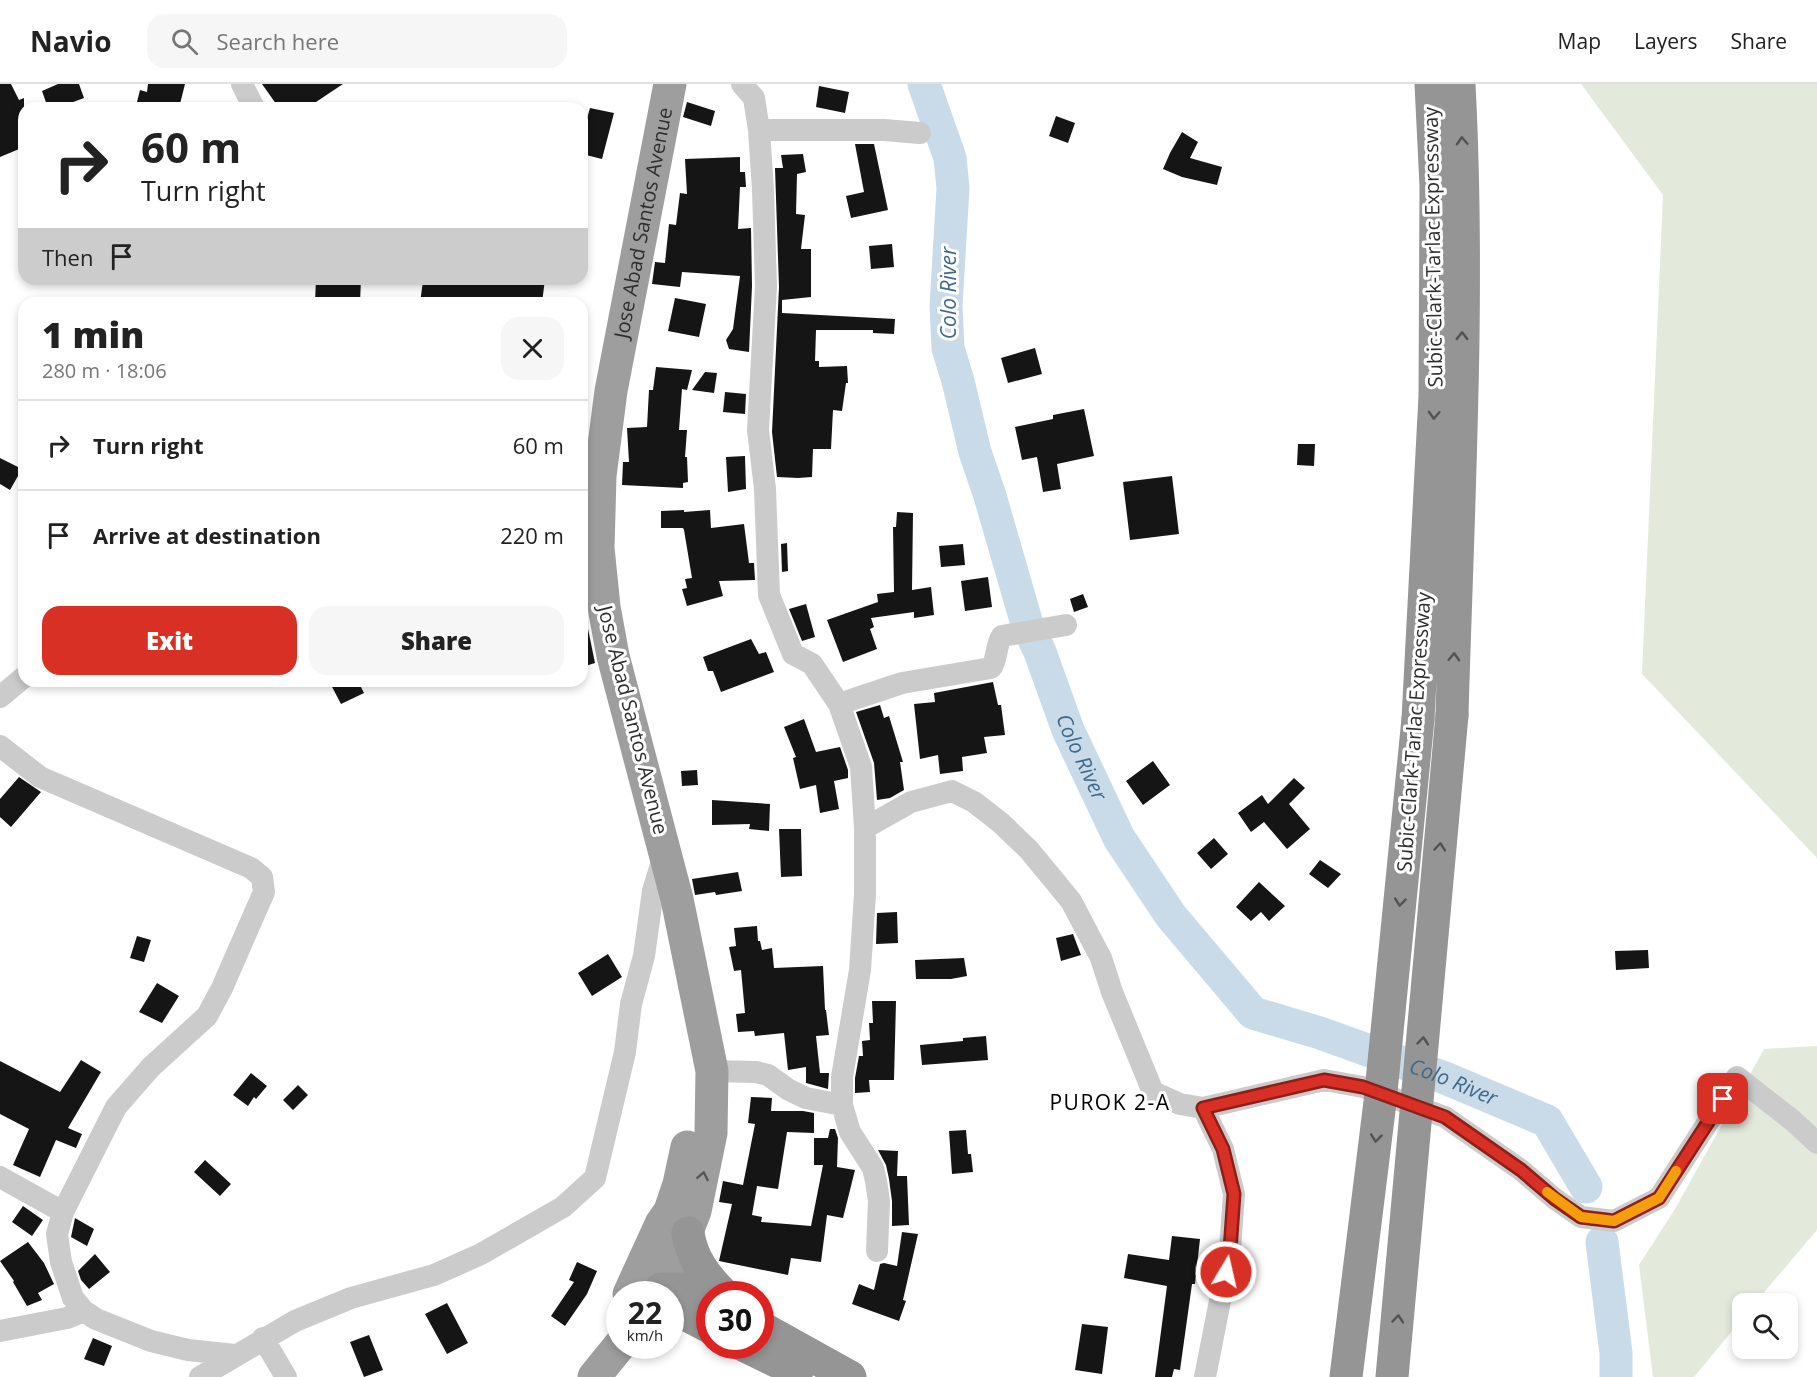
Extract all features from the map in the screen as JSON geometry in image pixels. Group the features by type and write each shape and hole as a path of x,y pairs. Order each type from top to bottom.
{"highway":[{"name":"Jose Abad Santos Avenue","path":"670,84 611,391 600,476 598,548 604,607 614,656 666,851 712,1071 711,1133 703,1180 679,1222"},
{"name":"Subic-Clark-Tarlac Expressway","path":"1346,1377 1380,1102 1418,719 1435,396 1436,186 1431,84"},
{"name":"Subic-Clark-Tarlac Expressway","path":"1392,1377 1452,716 1464,177 1459,84"},
{"name":"Jose Abad Santos Avenue","path":"679,1222 694,1083 693,1017 696,999"},
{"name":"Jose Abad Santos Avenue","path":"634,1281 661,1224 679,1222"},
{"path":"679,1222 696,1262 709,1281"},
{"path":"660,1281 657,1263 668,1237 679,1222"},
{"path":"774,1350 850,1377"},
{"path":"774,1356 810,1377"},
{"path":"594,1377 609,1359"}],"street":[{"path":"242,84 251,102"},
{"path":"742,84 754,98 759,130 763,190 766,286 758,430 765,489 769,595 793,654 812,664 839,704 861,767 865,828 865,894 860,970 842,1077 842,1105 850,1131 873,1168 879,1201 877,1251"},
{"path":"759,130 884,130 920,133"},
{"path":"839,704 902,683 991,668 994,664 998,642 1002,636 1061,626"},
{"path":"0,697 18,682"},
{"path":"0,746 40,777 251,868 262,877 264,892 222,988 207,1016 152,1067 116,1107 92,1150 63,1212 57,1234 61,1262 74,1298 84,1311 96,1319 150,1341 188,1350 235,1355"},
{"path":"865,828 910,802 952,791 974,802 1002,823 1029,850 1071,901 1101,958 1112,992 1153,1092 1180,1104 1203,1108 1324,1080 1363,1087 1445,1117 1521,1170 1555,1199 1581,1217 1614,1221 1659,1198 1737,1077 1792,1120 1817,1143"},
{"path":"200,1377 295,1321 351,1298 434,1275 481,1254 563,1207 595,1178 625,1052 631,1004 644,956 653,891 666,851"},
{"path":"712,1071 756,1072 768,1075 789,1090 806,1098 842,1105"},
{"path":"1203,1108 1223,1149 1234,1194 1230,1250 1205,1377"},
{"path":"0,1177 63,1212"},
{"path":"0,1331 67,1318 84,1311"},
{"path":"263,1338 286,1377"}],"shaded area":[{"path":"1581,84 1817,84 1817,858 1642,674 1663,195"},
{"path":"1817,1046 1817,1230 1763,1293 1732,1293 1732,1331 1694,1377 1653,1377 1639,1265 1675,1209 1764,1049"}],"building":[{"path":"0,84 11,84 19,100 24,98 24,102 18,102 18,150 0,157"},
{"path":"58,84 79,84 84,98 73,102 46,102 42,91"},
{"path":"148,84 185,84 180,102 137,102 140,90 147,92"},
{"path":"262,84 343,84 316,102 275,102"},
{"path":"819,86 849,92 845,113 816,107"},
{"path":"687,102 715,111 711,126 683,117"},
{"path":"590,108 614,113 602,159 588,156"},
{"path":"1056,116 1075,123 1068,143 1049,136"},
{"path":"1182,132 1198,142 1190,158 1222,167 1217,185 1182,177 1163,169"},
{"path":"855,144 874,144 888,210 851,218 846,196 864,192"},
{"path":"803,154 806,172 797,174 796,214 805,215 801,249 811,249 811,297 782,300 782,313 895,319 894,334 873,333 873,330 816,330 815,361 819,361 819,367 847,366 848,383 846,383 842,411 833,410 831,449 813,449 812,477 777,477 772,432 779,287 775,168 783,168 781,155"},
{"path":"740,157 740,172 745,172 746,187 740,187 738,229 751,228 752,286 749,352 729,349 726,340 733,329 740,276 682,272 680,287 652,284 655,262 665,263 669,224 676,225 680,193 687,194 685,159"},
{"path":"892,244 894,267 871,269 869,246"},
{"path":"316,285 361,285 360,297 315,297"},
{"path":"422,285 544,285 543,297 421,297"},
{"path":"675,298 706,304 699,337 668,331"},
{"path":"1035,348 1042,374 1008,383 1001,358"},
{"path":"656,367 692,370 687,390 682,389 679,430 687,430 685,457 687,457 688,482 683,483 683,488 622,485 623,462 629,462 627,428 647,427 649,390 653,390"},
{"path":"705,372 717,373 714,393 692,390"},
{"path":"725,392 746,394 745,414 723,412"},
{"path":"1084,409 1094,456 1057,464 1061,489 1043,492 1037,457 1022,460 1015,427 1053,419 1053,415"},
{"path":"1298,444 1315,444 1314,466 1297,465"},
{"path":"745,456 746,489 728,492 726,457"},
{"path":"0,458 18,467 18,476 10,490 0,484"},
{"path":"1172,476 1179,534 1130,540 1123,482"},
{"path":"684,510 684,512 710,510 711,528 744,524 749,563 754,563 755,580 719,581 723,596 687,606 682,589 687,588 685,579 692,578 684,530 683,528 661,528 661,511"},
{"path":"897,512 913,513 912,590 931,587 934,615 914,618 914,612 871,618 874,627 870,629 877,649 843,662 827,620 878,602 877,594 894,592 893,527 896,527"},
{"path":"787,543 788,571 782,572 781,544"},
{"path":"963,544 965,565 941,567 939,546"},
{"path":"988,577 992,607 965,611 961,581"},
{"path":"1083,594 1088,607 1074,612 1070,599"},
{"path":"806,604 815,637 802,641 789,609"},
{"path":"588,629 595,663 588,665"},
{"path":"751,639 759,654 766,652 774,672 721,692 713,671 708,671 703,657"},
{"path":"993,682 998,705 1001,705 1005,735 984,737 987,753 962,757 963,771 940,774 938,755 920,759 914,704 935,702 934,693"},
{"path":"332,687 361,687 364,693 341,704"},
{"path":"880,705 884,718 889,716 903,762 900,762 904,790 890,798 877,800 874,763 856,712"},
{"path":"804,719 816,752 840,747 848,770 848,778 834,781 839,809 820,813 816,785 800,789 793,758 796,757 784,727"},
{"path":"1153,761 1170,785 1143,805 1126,781"},
{"path":"697,770 698,785 682,786 681,771"},
{"path":"19,777 41,792 11,827 0,817 0,799"},
{"path":"1294,778 1305,788 1289,804 1310,829 1287,849 1264,822 1251,832 1238,813 1262,795 1268,804"},
{"path":"712,800 770,804 769,831 749,829 750,824 712,825"},
{"path":"779,829 801,829 802,876 781,877"},
{"path":"1214,838 1228,854 1211,869 1197,853"},
{"path":"1320,860 1341,874 1328,888 1309,874"},
{"path":"738,872 742,891 695,895 692,879"},
{"path":"1259,882 1285,906 1269,921 1261,912 1251,921 1236,907"},
{"path":"897,912 898,943 876,944 877,913"},
{"path":"757,926 758,941 760,941 762,950 772,948 774,968 823,966 825,1010 829,1035 816,1036 820,1073 829,1073 828,1089 806,1083 806,1067 788,1070 784,1033 755,1036 754,1031 738,1032 736,1014 745,1013 741,970 734,971 729,947 736,946 734,928"},
{"path":"1073,934 1081,955 1061,961 1056,938"},
{"path":"137,936 151,940 144,962 130,958"},
{"path":"1648,950 1649,968 1616,970 1615,951"},
{"path":"608,954 622,977 592,996 578,973"},
{"path":"964,958 967,976 951,979 916,979 915,960"},
{"path":"157,983 179,996 162,1023 139,1012"},
{"path":"872,1001 896,1001 894,1080 869,1080 870,1092 855,1093 859,1056 863,1056 862,1041 870,1040 869,1023 873,1023"},
{"path":"986,1036 988,1060 922,1065 920,1045 963,1041 963,1038"},
{"path":"81,1060 101,1072 68,1128 82,1134 76,1148 56,1140 40,1177 13,1165 29,1129 0,1114 0,1061 60,1092"},
{"path":"251,1073 267,1086 256,1099 254,1097 248,1106 233,1095"},
{"path":"298,1085 308,1095 293,1110 283,1100"},
{"path":"751,1097 772,1098 771,1111 814,1113 814,1133 787,1132 778,1189 757,1186 752,1215 762,1217 761,1222 811,1226 823,1165 814,1165 814,1138 828,1138 830,1129 835,1129 838,1138 837,1167 855,1170 843,1218 827,1215 821,1262 791,1258 788,1275 719,1261 732,1204 719,1202 723,1181 743,1185 755,1124 748,1123"},
{"path":"966,1130 968,1154 971,1154 973,1172 952,1174 949,1131"},
{"path":"878,1150 898,1151 897,1176 907,1176 909,1225 892,1226 889,1179 886,1165"},
{"path":"205,1160 231,1184 220,1196 194,1172"},
{"path":"23,1206 43,1220 32,1236 12,1222"},
{"path":"75,1218 94,1229 87,1246 71,1237"},
{"path":"902,1232 918,1234 903,1300 906,1301 899,1321 852,1304 859,1284 874,1290 880,1264 897,1266"},
{"path":"1172,1236 1200,1239 1195,1284 1192,1284 1180,1370 1174,1369 1172,1377 1155,1377 1167,1286 1124,1278 1128,1254 1169,1260"},
{"path":"28,1242 44,1263 54,1284 38,1293 42,1300 27,1306 0,1261"},
{"path":"95,1254 110,1272 89,1289 81,1280 78,1271"},
{"path":"577,1262 597,1271 587,1294 565,1326 551,1316 574,1282 569,1280"},
{"path":"447,1303 468,1343 447,1354 425,1314"},
{"path":"1082,1324 1108,1327 1102,1374 1075,1370"},
{"path":"369,1335 383,1370 364,1377 350,1342"},
{"path":"93,1338 112,1346 104,1366 84,1359"}],"waterway":[{"name":"Colo River","path":"924,84 950,158 953,188 946,306 948,348 975,452 1027,624 1040,652 1068,730 1119,838 1171,916 1253,1013 1320,1033 1445,1078 1547,1121 1586,1187"},
{"name":"Colo River","path":"1602,1242 1616,1353 1616,1377"}],"slow traffic":[{"path":"1547,1192 1581,1217 1614,1221 1659,1198 1676,1171"}],"district":[{"name":"PUROK 2-A","path":"1110,1103"}],"route":[{"path":"1226,1272 1234,1194 1223,1149 1203,1108 1324,1080 1363,1087 1445,1117 1521,1170 1555,1199 1581,1217 1614,1221 1659,1198 1723,1099"}]}
